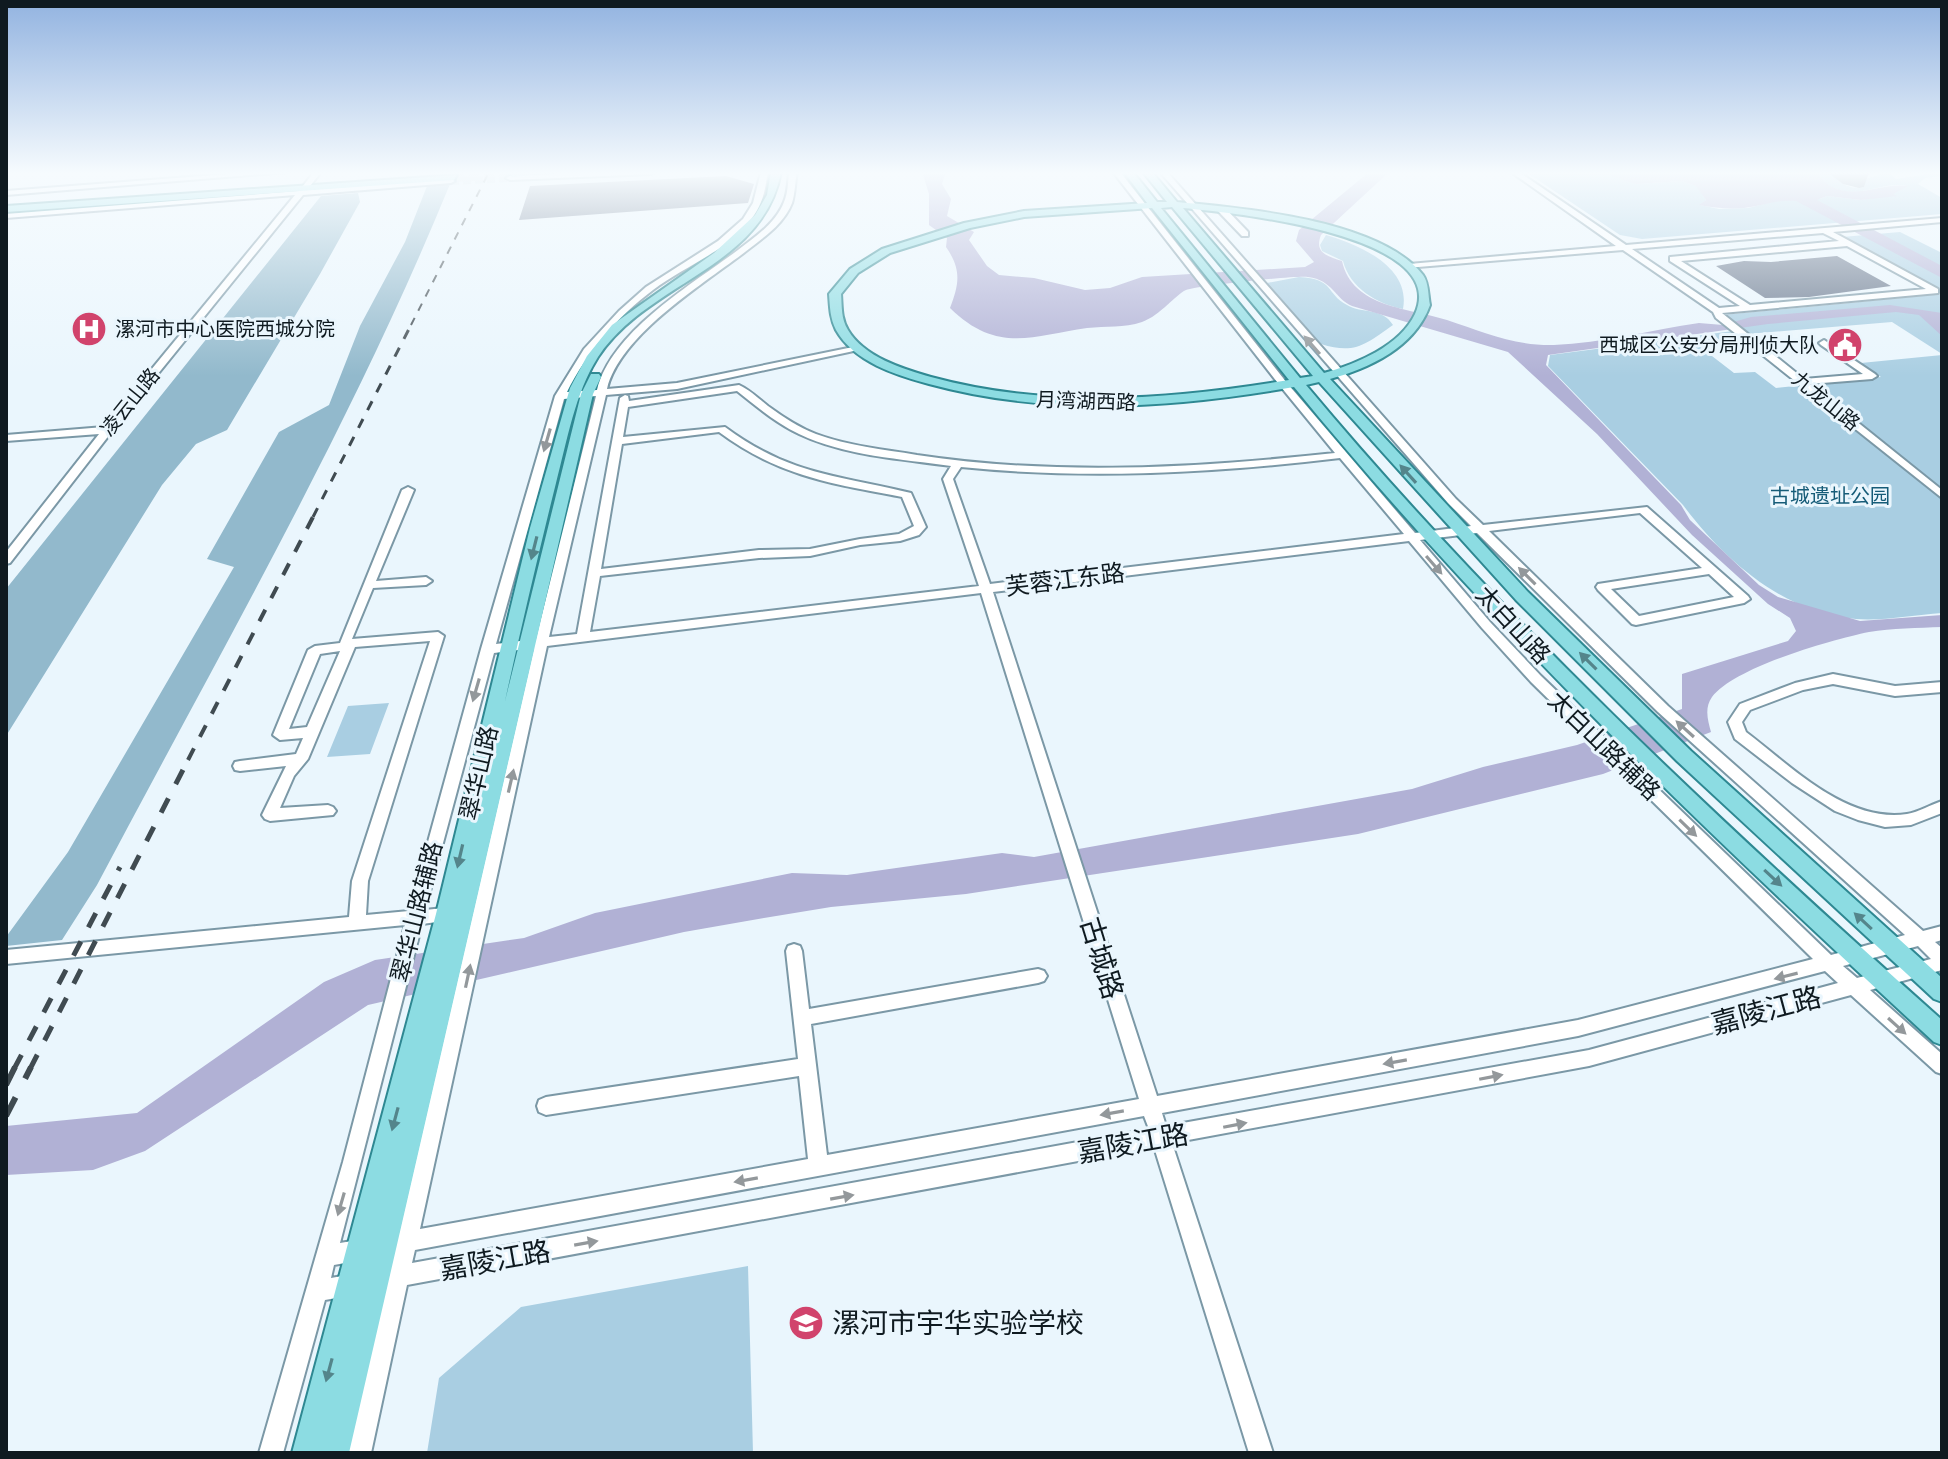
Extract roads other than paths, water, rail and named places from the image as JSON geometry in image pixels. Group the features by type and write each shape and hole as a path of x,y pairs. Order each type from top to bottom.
{"main road":[{"name":"翠华山路","path":"334,1453 457,939 454,914 509,647 592,355 623,321 732,240"},
{"name":"翠华山路","path":"454,914 534,644 580,395 605,353 634,320 746,240"},
{"name":"月湾湖西路","path":"917,240 886,251 854,271 835,294 837,321 858,349 888,368 972,392 1063,403 1128,404 1192,399 1290,384 1337,373 1381,354 1414,327 1423,311 1425,299 1422,285 1409,266 1360,240"},
{"name":"太白山路","path":"1180,240 1208,271 1214,288 1290,384 1510,623 1655,767 1942,1035"},
{"name":"太白山路","path":"1205,240 1231,270 1252,284 1321,377 1462,532 1684,756 1942,992"},
{"name":"翠华山路","path":"307,1453 375,1282"}],"street":[{"name":"凌云山路","path":"6,560 107,430 262,240"},
{"name":"翠华山路辅路","path":"271,1453 487,649 580,395 574,366 595,338 618,316 651,288 722,240"},
{"path":"1172,240 1194,272 1214,288"},
{"path":"1221,240 1246,269 1252,284 1481,530 1663,709 1942,961"},
{"name":"九龙山路","path":"1614,240 1718,313 1942,495"},
{"path":"1409,266 1713,240"},
{"path":"1718,313 1935,291 1843,240"},
{"path":"1750,310 1673,259 1848,243"},
{"path":"1803,382 1872,376 1824,343"},
{"path":"580,395 728,377 858,349"},
{"name":"太白山路辅路","path":"1290,384 1342,455 1486,625 1632,773 1829,964 1942,1066"},
{"path":"624,405 739,388 777,418 813,437 957,466 1158,472 1262,465 1342,455"},
{"path":"583,638 626,391"},
{"path":"595,573 759,554 784,556 836,550 859,542 907,537 920,527 907,495 848,486 800,473 748,451 721,429 618,441"},
{"path":"6,438 107,430"},
{"name":"古城路","path":"957,466 948,479 986,589 1261,1453"},
{"path":"349,645 345,641 408,490"},
{"name":"芙蓉江东路","path":"487,649 1643,509 1711,570"},
{"path":"1711,570 1744,599 1636,621 1602,587 1711,570"},
{"path":"368,585 426,581"},
{"path":"313,732 280,735 315,650 438,636 360,881 357,924"},
{"path":"359,1453 375,1282 457,939 482,912 534,644"},
{"path":"328,811 270,815 288,773 301,759 349,645"},
{"path":"1942,687 1895,691 1833,679 1800,686 1745,707 1735,722 1740,735 1836,807 1868,818 1905,821 1942,807"},
{"path":"240,766 301,759"},
{"path":"6,957 482,912"},
{"name":"嘉陵江路","path":"326,1256 1578,1028 1942,933"},
{"path":"794,951 819,1166"},
{"name":"嘉陵江路","path":"316,1291 1160,1139 1589,1058 1942,961"},
{"path":"802,1018 1038,976"},
{"path":"546,1106 808,1066"}],"railway":[{"path":"411,325 454,240"},
{"path":"313,517 412,323"},
{"path":"188,760 314,515"},
{"path":"30,1069 189,758"},
{"path":"14,1069 120,867"},
{"path":"6,1116 31,1067"},
{"path":"6,1085 14,1069"}],"place":[{"name":"漯河市中心医院西城分院","path":"89,329"},
{"name":"西城区公安分局刑侦大队","path":"1845,345"},
{"name":"漯河市宇华实验学校","path":"806,1323"}],"park label":[{"name":"古城遗址公园","path":"1830,496"}]}
